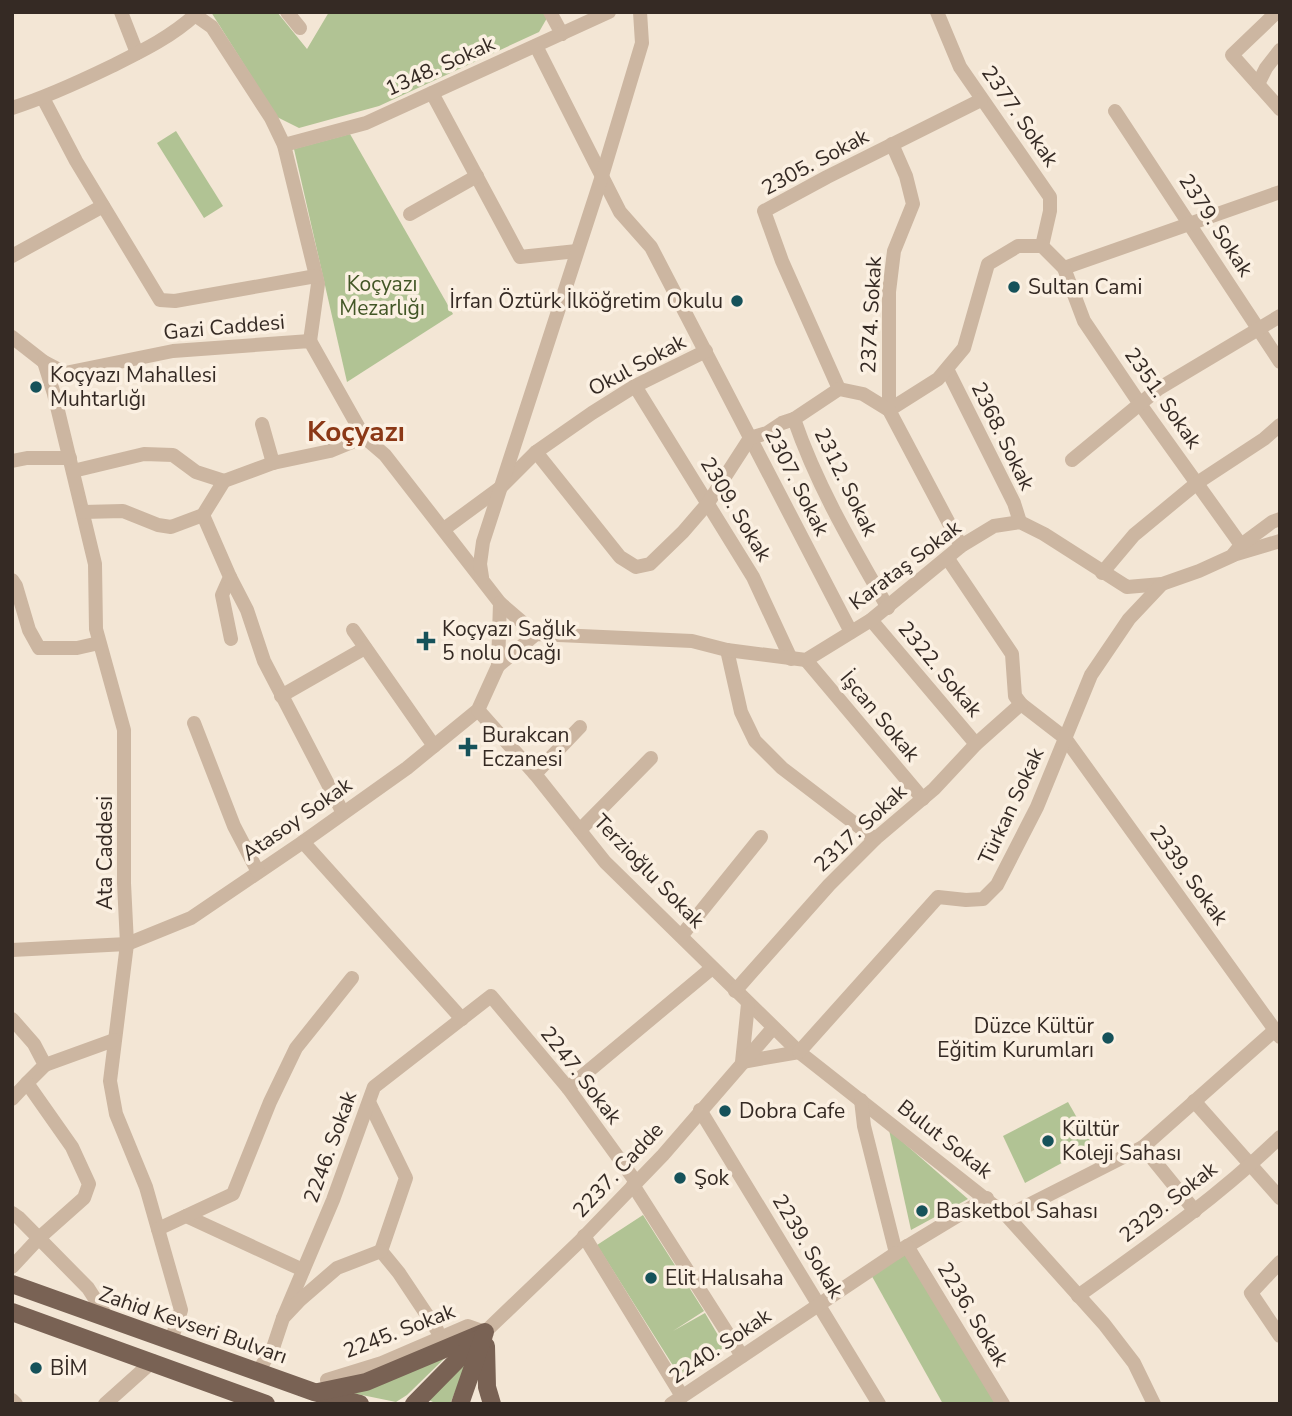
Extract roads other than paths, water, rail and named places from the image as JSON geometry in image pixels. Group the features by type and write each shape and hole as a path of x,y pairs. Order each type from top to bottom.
{"main road":[{"name":"Zahid Kevseri Bulvarı","path":"12,1284 258,1372 321,1386 360,1404"},
{"path":"12,1312 266,1404"},
{"path":"321,1386 366,1382 485,1332"},
{"path":"414,1404 485,1332"},
{"path":"460,1404 485,1332"},
{"path":"485,1332 487,1387 492,1404"}],"street":[{"path":"121,12 137,53"},
{"path":"288,12 300,28"},
{"path":"550,12 562,34"},
{"name":"1348. Sokak","path":"284,145 366,123 609,12"},
{"path":"482,580 480,564 483,542 602,176 642,43 640,12"},
{"name":"2377. Sokak","path":"937,12 960,67 1050,197 1050,211 1042,246"},
{"path":"1277,12 1232,55 1280,109"},
{"path":"12,108 43,98 137,53 177,31 196,14 212,27 271,118 284,145 318,284 310,341"},
{"name":"Okul Sokak","path":"443,529 500,488 536,452 635,386 706,351 651,247 620,212 536,46"},
{"path":"1258,84 1280,50"},
{"path":"432,93 520,257 577,251"},
{"path":"43,98 103,206 160,300 175,302 316,276"},
{"name":"2305. Sokak","path":"839,389 782,261 764,211 981,100"},
{"name":"2379. Sokak","path":"1115,111 1280,362"},
{"name":"2374. Sokak","path":"889,410 889,292 894,251 913,204 906,176 892,144"},
{"path":"410,214 477,177"},
{"path":"889,410 938,379 964,348 988,264 1018,246 1042,246 1064,268 1280,192"},
{"path":"12,256 103,206"},
{"name":"2351. Sokak","path":"1064,268 1084,321 1197,484 1237,550"},
{"path":"1072,460 1158,389 1280,316"},
{"path":"12,337 44,362 65,373 54,394"},
{"name":"Gazi Caddesi","path":"65,373 173,351 310,341 364,437 385,455 500,603 536,634"},
{"name":"2307. Sokak","path":"706,351 851,632"},
{"name":"Ata Caddesi","path":"44,362 95,564 96,629 124,730 124,883 127,944 110,1081 116,1114 146,1187 181,1310 171,1341"},
{"name":"2368. Sokak","path":"947,369 1014,503 1020,522"},
{"name":"2309. Sokak","path":"635,386 753,577 799,659"},
{"path":"839,389 863,394 889,410 961,546"},
{"name":"2312. Sokak","path":"839,389 794,419 813,470 888,608"},
{"path":"536,452 620,557 636,567 650,564 683,532 708,503 750,438 767,433 794,419"},
{"path":"262,424 273,463"},
{"path":"1102,573 1134,535 1197,484 1278,429"},
{"path":"12,461 27,458 71,465 144,454 173,455 196,472 223,481 273,463 330,451 364,437"},
{"path":"83,512 123,511 158,525 171,527 203,515 223,481"},
{"path":"203,515 247,610 264,662 343,813"},
{"path":"1237,550 1272,522 1280,519"},
{"path":"1020,522 1044,534 1127,587 1162,584 1237,550 1280,541"},
{"name":"Karataş Sokak","path":"799,659 872,620 961,546 994,526 1020,522"},
{"path":"948,559 1012,654 1015,696 1021,704"},
{"path":"230,577 222,595 231,639"},
{"path":"12,580 29,630 39,648 77,648 99,643"},
{"path":"1065,738 1091,676 1129,618 1162,584"},
{"path":"478,710 498,666 500,603"},
{"name":"2322. Sokak","path":"872,620 976,744"},
{"path":"353,630 434,746"},
{"path":"498,666 536,634 692,641 727,650 799,659"},
{"path":"281,696 365,648"},
{"path":"727,650 741,712 755,741 782,768 875,839"},
{"name":"İşcan Sokak","path":"799,659 923,799"},
{"name":"Türkan Sokak","path":"799,1052 938,897 966,900 983,898 997,885 1037,807 1065,738 1021,704"},
{"name":"2317. Sokak","path":"735,991 829,885 1021,704"},
{"name":"Atasoy Sokak","path":"12,950 127,944 191,918 407,768 478,710"},
{"name":"Terzioğlu Sokak","path":"478,710 535,774 605,862 799,1052"},
{"path":"194,723 234,826 258,872"},
{"path":"535,774 580,727"},
{"name":"2339. Sokak","path":"1065,738 1278,1034"},
{"path":"580,830 651,758"},
{"path":"682,935 761,837"},
{"path":"303,842 462,1019"},
{"path":"568,1088 712,968"},
{"path":"158,1229 233,1194 270,1102 296,1048 352,978"},
{"name":"2246. Sokak","path":"258,1372 274,1345 333,1200 374,1087 491,996"},
{"name":"2247. Sokak","path":"491,996 568,1088 634,1184 742,1356"},
{"path":"748,1004 742,1062 799,1052"},
{"path":"12,1019 34,1044 45,1065"},
{"name":"2237. Cadde","path":"485,1332 663,1155 773,1028"},
{"path":"1007,1216 1143,1147 1194,1101 1278,1034"},
{"path":"12,1099 45,1065 114,1040"},
{"name":"Bulut Sokak","path":"799,1052 1007,1216 1104,1324 1134,1363 1154,1404"},
{"path":"12,1266 83,1198 89,1184 72,1147 27,1083"},
{"name":"2236. Sokak","path":"861,1100 864,1126 902,1250 1003,1404"},
{"path":"1194,1101 1280,1198"},
{"path":"369,1102 406,1178 381,1251 399,1273 437,1331"},
{"name":"2239. Sokak","path":"700,1110 879,1404"},
{"name":"2329. Sokak","path":"1078,1296 1195,1211 1280,1137"},
{"path":"1143,1147 1195,1211"},
{"name":"2240. Sokak","path":"676,1400 902,1250 987,1198"},
{"path":"12,1213 88,1288 108,1319"},
{"path":"186,1216 303,1270"},
{"path":"584,1236 676,1400"},
{"name":"2246. Sokak","path":"283,1318 337,1268 381,1251"},
{"path":"1280,1262 1251,1293 1280,1336"},
{"path":"105,1404 153,1362"}],"place":[{"name":"Sultan Cami","path":"1014,287"},
{"name":"İrfan Öztürk İlköğretim Okulu","path":"737,301"},
{"name":"Koçyazı Mahallesi Muhtarlığı","path":"36,387"},
{"name":"Koçyazı Sağlık 5 nolu Ocağı","path":"426,641"},
{"name":"Burakcan Eczanesi","path":"468,747"},
{"name":"Düzce Kültür Eğitim Kurumları","path":"1108,1038"},
{"name":"Dobra Cafe","path":"725,1111"},
{"name":"Kültür Koleji Sahası","path":"1048,1141"},
{"name":"Şok","path":"680,1178"},
{"name":"Basketbol Sahası","path":"922,1211"},
{"name":"Elit Halısaha","path":"651,1278"},
{"name":"BİM","path":"36,1368"}],"district":[{"name":"Koçyazı","path":"356,432"}],"park label":[{"name":"Koçyazı Mezarlığı","path":"382,296"}]}
